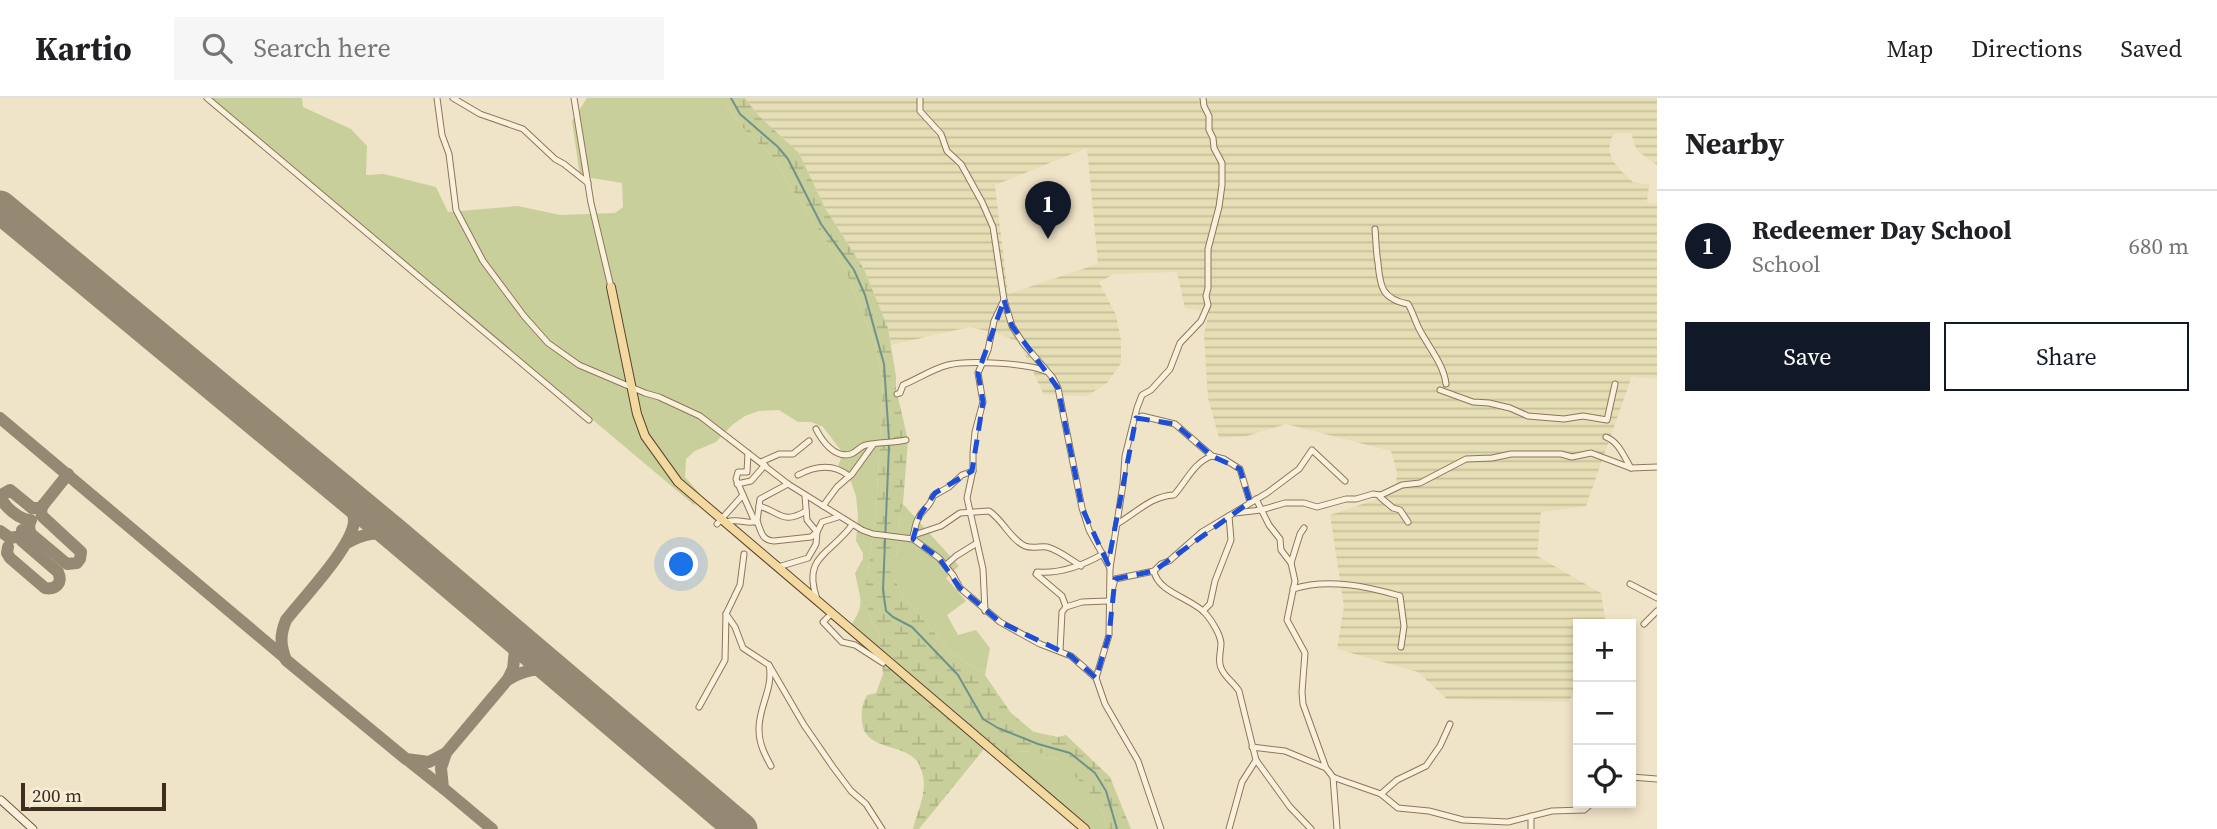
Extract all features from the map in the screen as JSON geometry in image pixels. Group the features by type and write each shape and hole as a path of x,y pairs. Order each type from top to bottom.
{"main road":[{"path":"611,287 631,387 645,436 678,482 1085,829"}],"street":[{"path":"206,98 589,420"},
{"path":"437,98 442,135 449,154 456,210 483,261 548,343 579,365 689,410 805,496 852,525 873,534 913,537 942,526 960,513 989,511 1027,547 1052,549 1081,566"},
{"path":"453,98 480,114 523,129 551,156 588,183"},
{"path":"920,98 920,111 941,134 947,151 961,164 993,227 1004,300 1012,326 1058,388 1082,508 1089,530 1110,568"},
{"path":"1096,678 1110,635 1110,568 1125,456 1142,396 1170,369 1180,343 1201,321 1208,305 1208,249 1219,207 1222,163 1214,148 1203,98"},
{"path":"573,99 611,287"},
{"path":"1376,229 1374,241 1382,288 1388,297 1408,304 1418,322 1419,331 1445,371 1446,384"},
{"path":"985,611 983,569 967,498 974,471 975,432 983,402 978,373 992,338 994,321 1004,300"},
{"path":"897,394 901,393 903,385 946,365 963,362 1041,369 1048,372"},
{"path":"1440,390 1473,402 1510,408 1528,416 1564,419 1583,416 1607,420 1615,384"},
{"path":"1136,418 1142,416 1175,424 1212,456"},
{"path":"816,429 827,446 844,454 864,445 905,440"},
{"path":"1606,438 1619,447 1631,468"},
{"path":"737,484 751,481 763,464 779,454 793,454 809,441"},
{"path":"822,506 874,444"},
{"path":"1110,600 1115,579 1154,571 1202,532 1299,469 1312,450 1345,481"},
{"path":"748,453 747,472 738,472 737,484 763,537 768,541 811,537 822,522 839,517"},
{"path":"1232,514 1285,503 1304,503 1317,507 1346,499 1381,495 1402,485 1420,483 1466,459 1511,454 1561,454 1572,457 1591,453 1631,468 1657,467"},
{"path":"1117,524 1139,511 1143,505 1174,495 1187,476 1204,459 1212,456 1224,458 1240,469 1250,502"},
{"path":"798,475 810,469 825,467 839,469 849,476"},
{"path":"913,537 916,522 929,506 933,496 949,487 962,474 974,471"},
{"path":"756,522 762,496 774,493 788,484"},
{"path":"722,522 743,495"},
{"path":"778,568 808,558 816,544 817,531 807,520 805,496"},
{"path":"1380,497 1393,508 1400,510 1408,522"},
{"path":"1256,499 1280,539 1282,550 1292,563"},
{"path":"759,506 784,518 795,517 806,511"},
{"path":"1203,611 1210,604 1215,581 1231,540 1232,514"},
{"path":"722,522 737,519 756,522"},
{"path":"818,602 812,572 817,562 852,525"},
{"path":"1304,528 1292,563 1295,581 1287,620 1305,653 1301,692 1303,704 1326,768 1333,777 1381,794 1398,808 1429,811 1463,820 1508,822 1586,808"},
{"path":"913,537 946,565 960,588 985,611 1025,637 1071,656 1096,678 1105,704 1138,761 1161,829"},
{"path":"946,565 977,543"},
{"path":"699,707 725,660 726,614 740,585 744,554"},
{"path":"1066,607 1062,596 1037,573 1081,566 1103,554"},
{"path":"1154,571 1161,586 1203,611 1219,637 1219,662 1239,691 1256,760 1290,807 1311,829"},
{"path":"1293,589 1308,584 1329,583 1400,596 1404,626 1401,646"},
{"path":"1630,584 1657,598"},
{"path":"1060,651 1062,611 1066,607 1083,602 1110,600"},
{"path":"1644,624 1657,611"},
{"path":"726,614 735,627 743,648 769,665 804,725 833,767 866,804 882,829"},
{"path":"829,616 823,622 831,633 842,642 855,645 883,663"},
{"path":"769,665 770,682 759,722 759,733 762,749 771,766"},
{"path":"1381,794 1397,780 1426,766 1440,746 1450,724"},
{"path":"1252,747 1284,751 1326,768"},
{"path":"1229,829 1242,782 1256,760"},
{"path":"1333,777 1337,829"},
{"path":"1636,777 1657,779"},
{"path":"1,801 33,829"},
{"path":"1531,816 1531,829"}],"highlighted area":[{"path":"1004,300 1012,326 1058,388 1082,508 1108,564 1136,418 1175,424 1212,456 1240,469 1250,502 1154,571 1115,579 1109,635 1096,678 1071,656 1000,622 960,588 939,558 913,539 920,515 935,493 972,471 983,402 978,373"}],"shaded area":[{"path":"745,98 1657,98 1657,165 1639,152 1631,133 1616,133 1611,138 1609,150 1613,161 1633,182 1649,185 1647,202 1654,204 1657,201 1657,379 1632,376 1586,506 1541,512 1537,556 1601,593 1605,619 1573,619 1573,694 1568,702 1447,699 1418,672 1337,649 1344,606 1330,515 1395,493 1397,472 1391,451 1286,424 1247,436 1219,438 1208,398 1204,334 1209,312 1185,308 1177,272 1114,274 1099,282 1116,315 1121,340 1121,363 1107,383 1087,396 1044,395 1019,342 996,333 969,327 891,345 888,328 864,269 825,208 799,153 759,116","holes":["1087,148 1098,264 1008,294 995,185"]}],"green space":[{"path":"210,98 302,98 303,107 351,129 367,146 366,175 384,174 436,187 448,212 518,206 560,215 615,213 623,207 622,183 580,176 572,121 587,98 721,98 747,133 773,157 845,269 875,343 883,381 876,513 866,601 871,620 879,634 882,661 847,631 859,609 860,597 855,573 863,559 863,553 856,541 856,496 850,479 837,469 843,453 823,427 811,422 798,422 779,410 759,411 745,416 716,442 695,451 686,459 685,477 701,495 694,505"},
{"path":"721,98 745,98 759,116 799,153 825,208 864,269 888,328 896,389 908,440 895,560 895,580 902,595 952,653 985,675 1011,713 1034,732 1058,737 1066,735 1110,777 1131,829 1108,829 1101,809 1085,786 1056,759 1034,751 1014,752 1002,764 984,749 919,829 913,829 924,789 919,764 910,755 869,737 862,722 865,699 867,695 876,693 883,674 879,634 871,620 866,601 876,513 883,381 875,343 845,269 773,157 747,133"},
{"path":"903,504 959,566 946,578 966,601 947,615 958,635 976,630 990,648 985,675 952,653 902,595 895,580 895,560"},
{"path":"1034,751 1056,759 1085,785 1101,809 1108,829 1079,829 1002,764 1013,752"}],"waterway":[{"path":"731,98 740,114 788,159 821,224 854,270 865,295 884,364 889,440"},
{"path":"889,446 883,590 886,611 912,627 958,675 983,719 1038,744 1070,753 1095,773 1106,791 1117,829"}],"taxiway":[{"path":"0,418 284,657"},
{"path":"40,509 68,474"},
{"path":"41,508 32,508 10,490 1,495 12,512 31,520 30,533 67,564 77,563 81,552 42,516 43,505"},
{"path":"346,495 354,521 351,532 337,558 286,620 282,640 286,660 406,759 429,762 446,753"},
{"path":"8,547 10,558 45,588 58,585 58,572 22,541 22,530"},
{"path":"0,531 10,538 16,537"},
{"path":"347,543 370,534 394,534"},
{"path":"492,829 443,788 441,768 446,753 508,679 513,669 515,650 511,634"},
{"path":"509,679 531,670 555,670"},
{"path":"409,761 443,788"}],"runway":[{"path":"0,207 394,534 741,829"}],"place":[{"name":"Redeemer Day School","path":"1048,239"}]}
